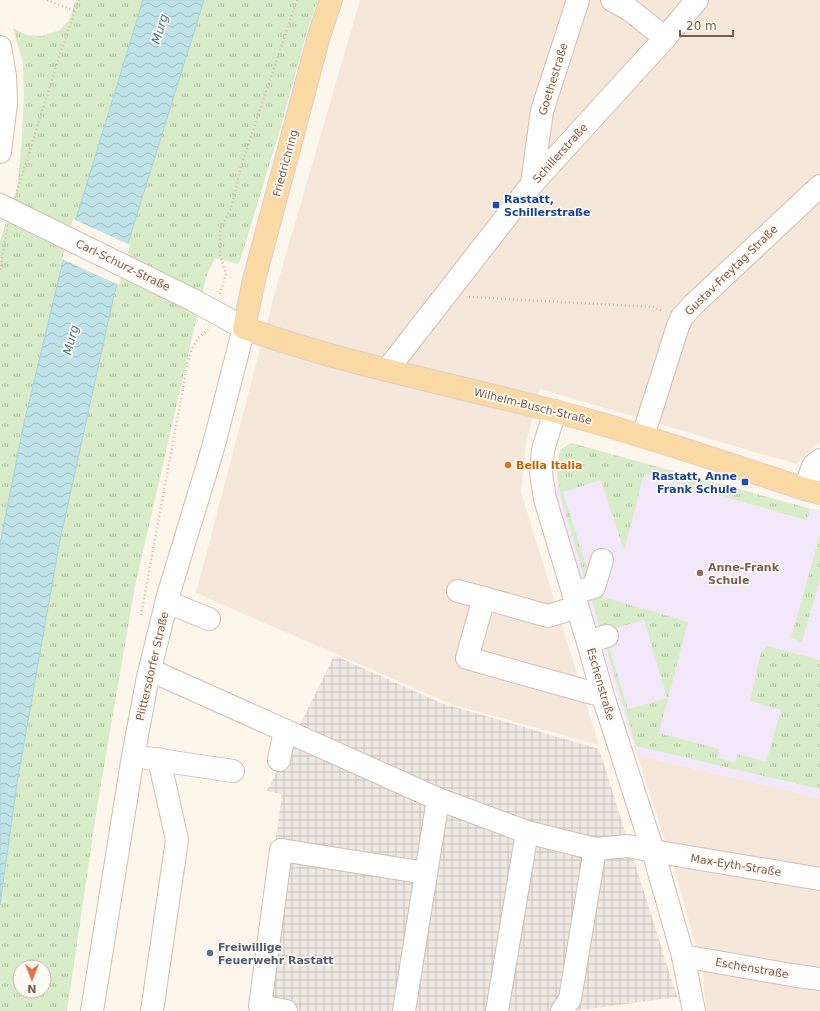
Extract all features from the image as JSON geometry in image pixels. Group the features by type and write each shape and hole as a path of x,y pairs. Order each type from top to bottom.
{"main road":[{"name":"Friedrichring","path":"244,328 258,265 319,36 331,0"},
{"name":"Wilhelm-Busch-Straße","path":"244,328 285,342 346,359 555,411 643,436 813,491"}],"street":[{"name":"Goethestraße","path":"532,184 542,111 578,0"},
{"path":"612,0 630,10 665,38"},
{"name":"Schillerstraße","path":"387,370 532,184 665,38 697,0"},
{"path":"0,47 5,76 6,103 0,152"},
{"name":"Gustav-Freytag-Straße","path":"643,436 682,317 820,186"},
{"name":"Carl-Schurz-Straße","path":"10,210 193,300 244,328"},
{"name":"Plittersdorfer Straße","path":"92,1011 133,756 150,670 167,602 213,448 244,328"},
{"name":"Eschenstraße","path":"555,411 543,450 541,473 545,499 575,600 597,639 603,696 653,851 684,956 694,1011"},
{"path":"813,491 813,466 820,460"},
{"path":"458,591 548,616 594,587 602,560"},
{"path":"484,598 467,658 603,696"},
{"path":"167,602 209,619"},
{"name":"Max-Eyth-Straße","path":"150,670 438,799 527,832 594,849 628,846 820,878"},
{"path":"279,760 285,730"},
{"path":"133,756 233,771"},
{"path":"152,1011 177,840 159,759"},
{"path":"404,1011 438,799"},
{"path":"497,1011 527,832"},
{"path":"562,1011 570,999 594,849"},
{"path":"286,1011 260,1006 281,850 426,873"},
{"name":"Eschenstraße","path":"684,956 820,979"}],"path":[{"path":"47,0 75,11"},
{"path":"0,270 10,210 79,0"},
{"path":"220,255 220,229 231,209 241,166 297,0"},
{"path":"445,296 653,307 682,317"}],"shaded area":[{"path":"360,0 820,0 820,443 796,464 540,389 526,443 521,492 599,745 453,705 196,593 275,292"},
{"name":"Anne-Frank Schule","path":"571,443 820,511 820,798 637,755 598,635 556,496 557,469 560,450"},
{"path":"334,656 441,703 599,749 677,997 574,1011 253,1011 282,794 267,791"},
{"path":"637,755 820,798 820,873 816,891 820,892 820,1011 706,1011 702,968 676,874"}],"green space":[{"path":"76,0 143,0 62,265 24,423 0,544 0,241 17,188 24,97 23,63 13,28 26,35 42,36 60,30 69,20"},
{"path":"204,0 318,0 307,32 278,136 239,264 215,258 206,277 135,586 98,801 67,1011 0,1011 0,905 17,783 59,545 114,295 128,243"},
{"path":"571,443 810,509 807,520 644,474 624,551 601,480 563,492 586,565 599,561 585,580 560,494 557,469 560,450"},
{"path":"820,535 820,579 802,642 791,638"},
{"path":"590,593 688,622 659,733 719,749 718,758 735,763 738,754 766,762 781,710 750,701 761,652 767,646 820,660 820,789 636,746 604,641 607,640 628,709 667,698 644,620 601,632"}],"water":[{"name":"Murg","path":"143,0 204,0 128,243 114,295 59,545 17,783 0,905 0,544 24,423 62,265"}],"pier":[{"path":"73,219 130,245 119,285 62,259"}],"place":[{"name":"Rastatt, Schillerstraße","path":"496,205"},
{"name":"Bella Italia","path":"508,465"},
{"name":"Rastatt, Anne Frank Schule","path":"745,482"},
{"name":"Anne-Frank Schule","path":"700,573"},
{"name":"Freiwillige Feuerwehr Rastatt","path":"210,953"}]}
